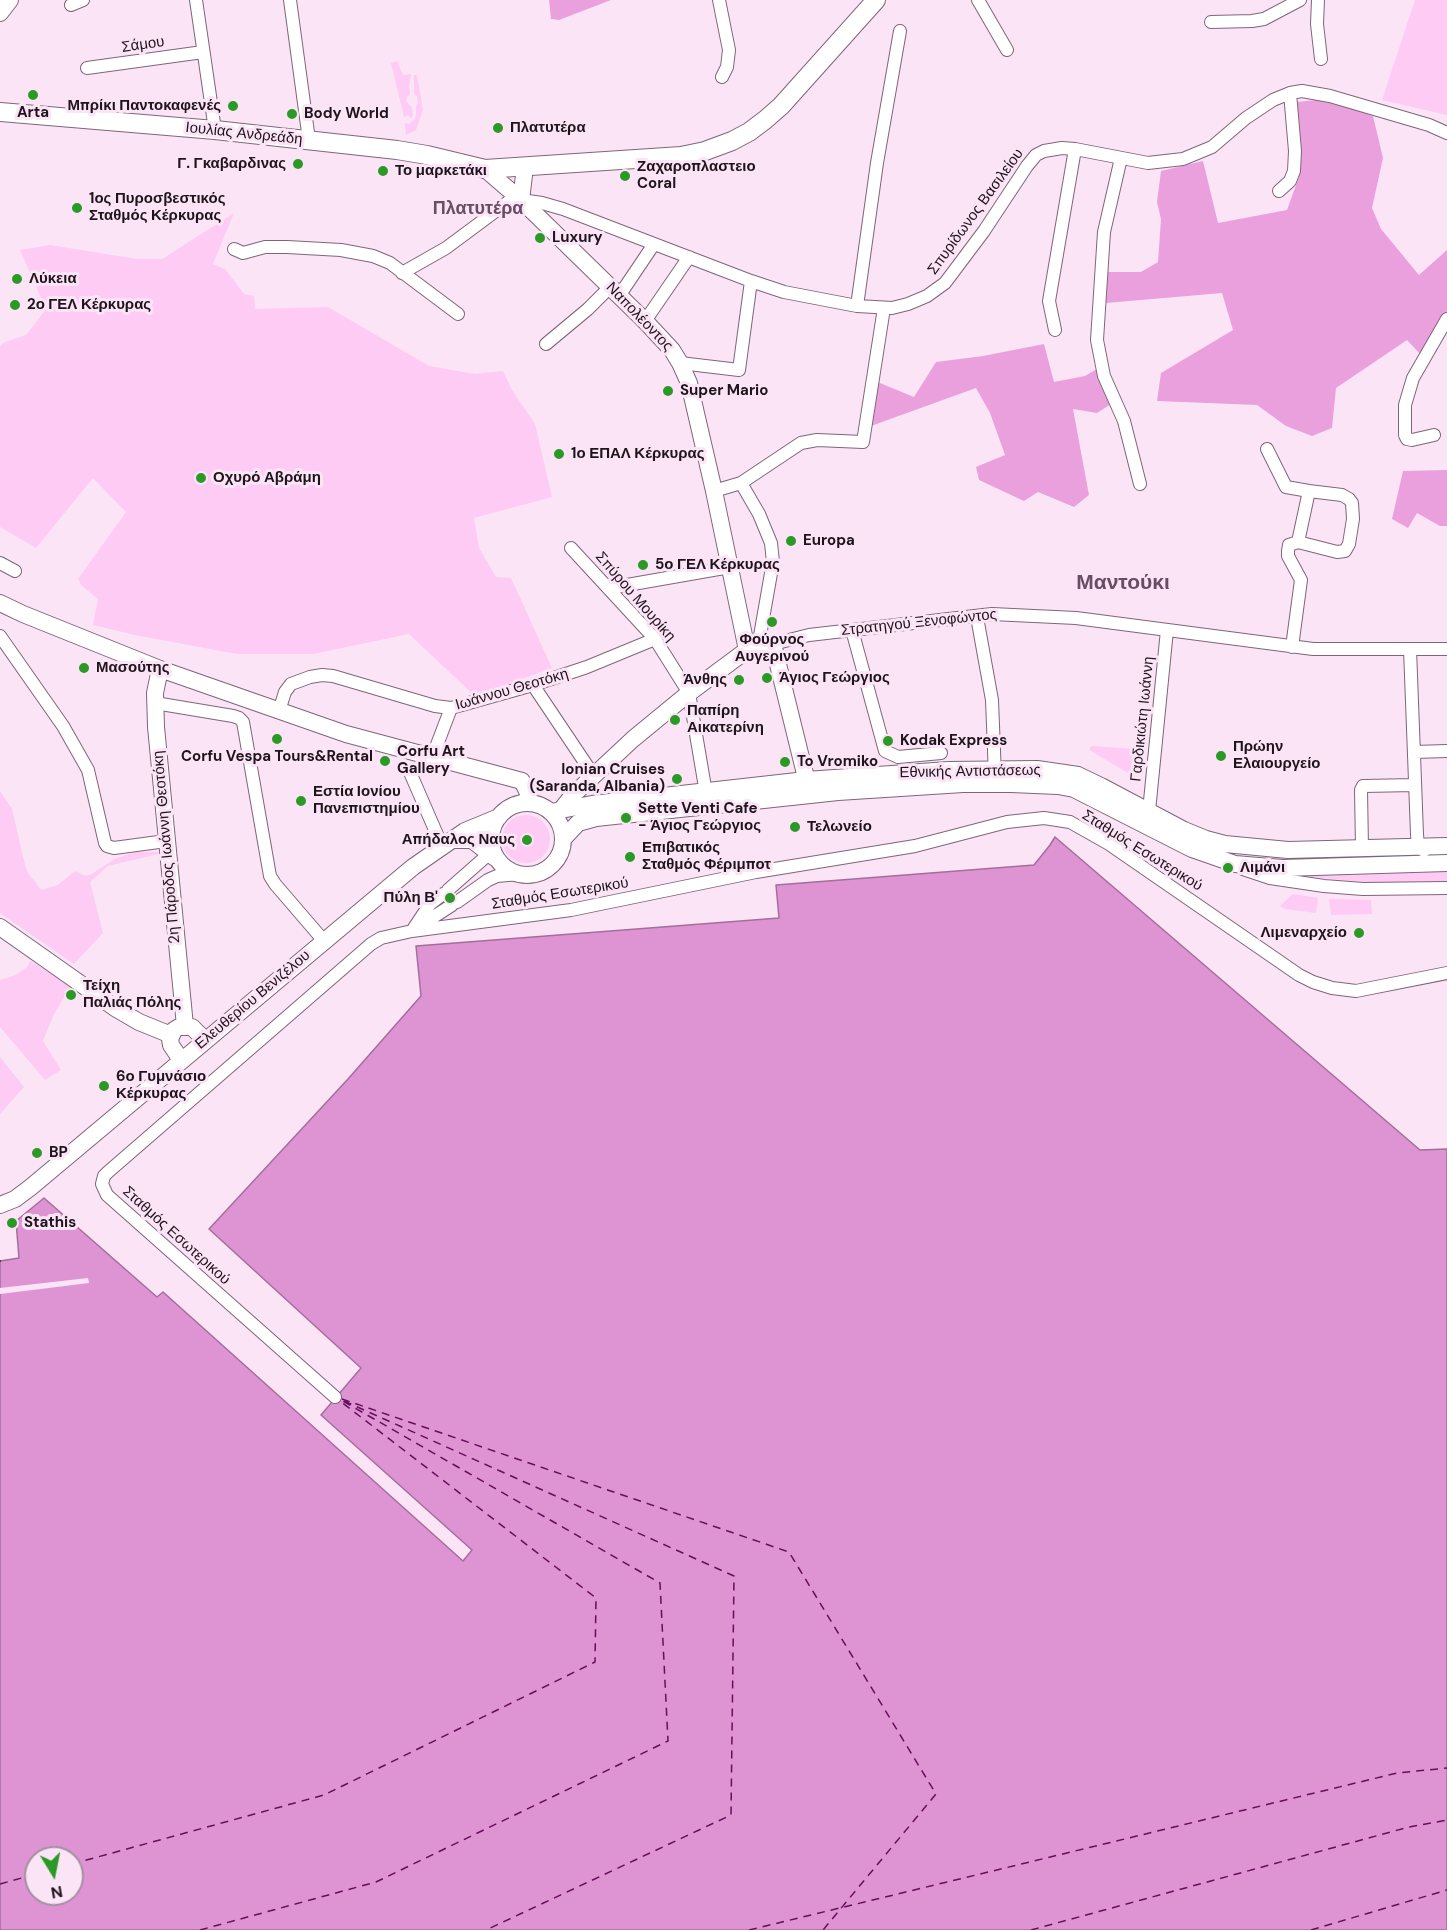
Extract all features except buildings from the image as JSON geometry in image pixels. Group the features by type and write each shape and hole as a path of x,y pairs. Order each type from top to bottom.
{"main road":[{"path":"0,13 10,0"},
{"name":"Ιουλίας Ανδρεάδη","path":"0,112 215,130 411,152 485,170 681,156 705,151 732,141 749,132 774,113 876,0"},
{"path":"519,198 525,167"},
{"name":"Ναπολέοντος","path":"485,170 519,198 615,291 672,350 680,363 689,383 730,567 808,787"},
{"path":"0,603 160,669 346,734 522,781 528,793 528,798 524,803"},
{"name":"Στρατηγού Ξενοφώντος","path":"555,812 633,739 689,693 759,647"},
{"name":"2η Πάροδος Ιωάννη Θεοτόκη","path":"160,669 155,703 178,1030 171,1045 181,1060"},
{"name":"Εθνικής Αντιστάσεως","path":"555,812 592,804 706,798 808,787 900,772 995,776 1052,770 1088,779 1130,810 1192,849 1235,864 1282,868 1443,863"},
{"name":"Εθνικής Αντιστάσεως","path":"519,874 537,873 551,865 560,853 563,839 578,822 706,798"},
{"path":"494,857 492,829 507,809 524,803 538,805 555,812 563,839"},
{"name":"Εθνικής Αντιστάσεως","path":"1130,810 1149,811 1191,833 1225,844 1288,850 1447,846"},
{"name":"Ελευθερίου Βενιζέλου","path":"0,1205 31,1187 413,867 472,827 499,817"},
{"path":"447,843 472,840 506,868 519,874"},
{"path":"0,927 115,1008 140,1022 178,1030 192,1027 205,1040"}],"street":[{"path":"71,5 83,0"},
{"path":"196,0 215,130"},
{"path":"290,0 309,140"},
{"path":"718,0 729,50 727,67 722,77"},
{"path":"978,0 1007,50"},
{"path":"1211,22 1264,19 1300,0"},
{"path":"1318,0 1317,24 1321,60"},
{"path":"856,306 900,31"},
{"name":"Σάμου","path":"87,68 203,52"},
{"name":"Σπυρίδωνος Βασιλείου","path":"519,198 553,206 751,281 797,295 856,306 899,307 917,301 940,288 984,231 1027,166 1036,155 1044,151 1054,148 1074,149 1154,163 1191,157 1212,147 1246,118 1273,100 1302,91 1315,92 1429,125 1447,133"},
{"path":"1279,191 1290,181 1294,171 1295,151 1290,93"},
{"path":"1055,330 1049,301 1074,149"},
{"path":"1121,159 1104,232 1097,340 1104,376 1124,421 1140,484"},
{"path":"402,273 446,248 519,198"},
{"path":"546,344 588,309 615,291 654,244"},
{"path":"234,249 243,253 273,246 348,251 382,259 458,314"},
{"path":"645,321 689,257"},
{"path":"680,363 739,370 751,281"},
{"path":"714,491 741,483 801,444 817,440 863,442 884,308"},
{"path":"1434,435 1407,439 1405,405 1413,378 1447,318"},
{"path":"1267,449 1286,486 1342,495 1352,503 1353,519 1349,544 1345,551 1298,542 1289,545 1288,556 1301,580 1292,647"},
{"path":"741,483 764,523 773,554 759,647"},
{"path":"1298,542 1309,491"},
{"name":"Σπύρου Μουρίκη","path":"571,548 655,639 689,693 706,798"},
{"path":"0,563 15,571"},
{"path":"610,588 730,567"},
{"name":"Στρατηγού Ξενοφώντος","path":"759,647 809,635 992,614 1076,618 1313,649 1447,650"},
{"path":"977,616 992,700 995,776"},
{"path":"852,630 882,745 900,772 941,753"},
{"name":"Γαρδικιώτη Ιωάννη","path":"1149,811 1167,630"},
{"path":"0,636 63,726 88,770 107,846 114,848 166,841"},
{"name":"Ιωάννου Θεοτόκη","path":"279,711 285,692 291,684 322,675 333,676 435,706 451,708 601,663 655,639"},
{"path":"1410,649 1418,846 1443,863"},
{"path":"533,685 594,776"},
{"path":"155,703 233,716 243,722 270,876 274,884 324,941"},
{"path":"432,758 451,708"},
{"path":"1414,752 1447,751"},
{"path":"409,770 447,843"},
{"path":"1362,848 1361,790 1363,786 1415,785"},
{"name":"Σταθμός Εσωτερικού","path":"335,1396 107,1195 103,1188 103,1180 108,1172 371,944 393,934 571,910 756,872 906,848 1007,822 1044,818 1070,822 1109,844 1312,982 1332,988 1356,991 1447,973"},
{"path":"412,931 430,904 494,857"},
{"path":"1235,864 1259,875 1324,886 1363,889 1447,888"},
{"path":"412,931 488,880 497,876 519,874"}],"shaded area":[{"path":"549,0 611,0 559,20 551,19"},
{"path":"1415,0 1447,0 1447,115 1382,100"},
{"path":"397,61 403,75 411,74 410,94 406,101 412,108 411,119 408,115 404,117 391,63"},
{"path":"414,75 417,75 423,110 416,130 406,135 405,123 409,124 415,119 418,103 414,93"},
{"path":"1317,100 1373,116 1383,158 1372,208 1381,229 1419,275 1447,250 1447,311 1421,355 1407,340 1336,388 1332,428 1312,436 1286,426 1257,405 1157,401 1161,373 1233,330 1222,293 1106,303 1108,272 1141,272 1158,262 1161,219 1157,202 1161,171 1203,161 1218,223 1287,210 1299,177 1296,102"},
{"path":"234,213 213,264 225,269 244,294 254,296 255,309 328,307 429,366 475,374 503,371 512,390 535,424 552,497 474,518 479,548 496,577 511,578 552,668 475,696 409,634 313,654 237,654 93,625 98,599 81,585 78,579 126,512 93,478 36,548 0,527 0,346 26,335 46,309 20,250 50,245 137,259 162,259"},
{"path":"1044,344 1054,382 1085,376 1100,367 1111,404 1097,413 1073,409 1089,495 1074,507 1038,492 1024,501 979,480 976,467 1005,455 990,413 976,388 871,426 875,381 914,397 936,362 983,356"},
{"path":"1447,470 1447,526 1440,526 1417,513 1408,528 1392,519 1403,471"},
{"path":"1092,746 1135,749 1133,776 1091,751 1089,749"},
{"path":"0,791 12,809 28,873 41,890 58,885 75,871 86,876 90,875 115,859 134,852 159,852 108,866 90,882 103,933 74,964 0,913"},
{"path":"521,815 531,815 543,822 550,834 550,844 543,856 531,863 521,863 506,852 502,844 502,834 513,819"},
{"path":"1055,837 1420,1150 1447,1149 1447,1930 0,1930 0,1261 19,1258 16,1221 44,1198 157,1297 163,1292 463,1561 472,1550 321,1415 361,1368 209,1229 348,1079 421,996 416,946 779,918 776,885 1034,865"},
{"path":"1447,869 1447,882 1366,882 1310,877 1312,874"},
{"path":"1293,894 1318,898 1316,913 1285,909 1280,906"},
{"path":"1329,899 1371,900 1372,914 1331,915"},
{"path":"30,961 71,986 54,1014 43,1041 61,1070 45,1080 0,1027 0,980 16,975 27,967"},
{"path":"0,1057 24,1087 0,1114"}],"pier":[{"path":"88,1278 89,1283 0,1294 0,1288"}],"ferry route":[{"path":"342,1399 789,1552 936,1794 823,1930"},
{"path":"200,1930 376,1882 668,1741 660,1583 341,1400"},
{"path":"84,1861 324,1795 595,1662 596,1598 340,1401"},
{"path":"344,1401 734,1576 731,1815 486,1930"},
{"path":"749,1930 1397,1773 1447,1768"},
{"path":"1031,1930 1409,1827 1447,1820"},
{"path":"0,1884 24,1877"},
{"path":"1311,1930 1447,1890"}],"place":[{"name":"Arta","path":"33,95"},
{"name":"Μπρίκι Παντοκαφενές","path":"233,106"},
{"name":"Body World","path":"292,114"},
{"name":"Πλατυτέρα","path":"498,128"},
{"name":"Γ. Γκαβαρδινας","path":"298,164"},
{"name":"Το μαρκετάκι","path":"383,171"},
{"name":"Ζαχαροπλαστειο Coral","path":"625,176"},
{"name":"1ος Πυροσβεστικός Σταθμός Κέρκυρας","path":"77,208"},
{"name":"Luxury","path":"540,238"},
{"name":"Λύκεια","path":"17,279"},
{"name":"2ο ΓΕΛ Κέρκυρας","path":"15,305"},
{"name":"Super Mario","path":"668,391"},
{"name":"1ο ΕΠΑΛ Κέρκυρας","path":"559,454"},
{"name":"Οχυρό Αβράμη","path":"201,478"},
{"name":"Europa","path":"791,541"},
{"name":"5ο ΓΕΛ Κέρκυρας","path":"643,565"},
{"name":"Φούρνος Αυγερινού","path":"772,622"},
{"name":"Μασούτης","path":"84,668"},
{"name":"Άγιος Γεώργιος","path":"767,678"},
{"name":"Άνθης","path":"739,680"},
{"name":"Παπίρη Αικατερίνη","path":"675,720"},
{"name":"Corfu Vespa Tours&Rental","path":"277,739"},
{"name":"Kodak Express","path":"888,741"},
{"name":"Πρώην Ελαιουργείο","path":"1221,756"},
{"name":"Corfu Art Gallery","path":"385,761"},
{"name":"To Vromiko","path":"785,762"},
{"name":"Ionian Cruises (Saranda, Albania)","path":"677,779"},
{"name":"Εστία Ιονίου Πανεπιστημίου","path":"301,801"},
{"name":"Sette Venti Cafe - Άγιος Γεώργιος","path":"626,818"},
{"name":"Τελωνείο","path":"795,827"},
{"name":"Απήδαλος Ναυς","path":"527,840"},
{"name":"Επιβατικός Σταθμός Φέριμποτ","path":"630,857"},
{"name":"Λιμάνι","path":"1228,868"},
{"name":"Πύλη Β'","path":"450,898"},
{"name":"Λιμεναρχείο","path":"1359,933"},
{"name":"Τείχη Παλιάς Πόλης","path":"71,995"},
{"name":"6ο Γυμνάσιο Κέρκυρας","path":"104,1086"},
{"name":"BP","path":"37,1153"},
{"name":"Stathis","path":"12,1223"}],"district":[{"name":"Πλατυτέρα","path":"478,209"},
{"name":"Μαντούκι","path":"1123,583"}]}
